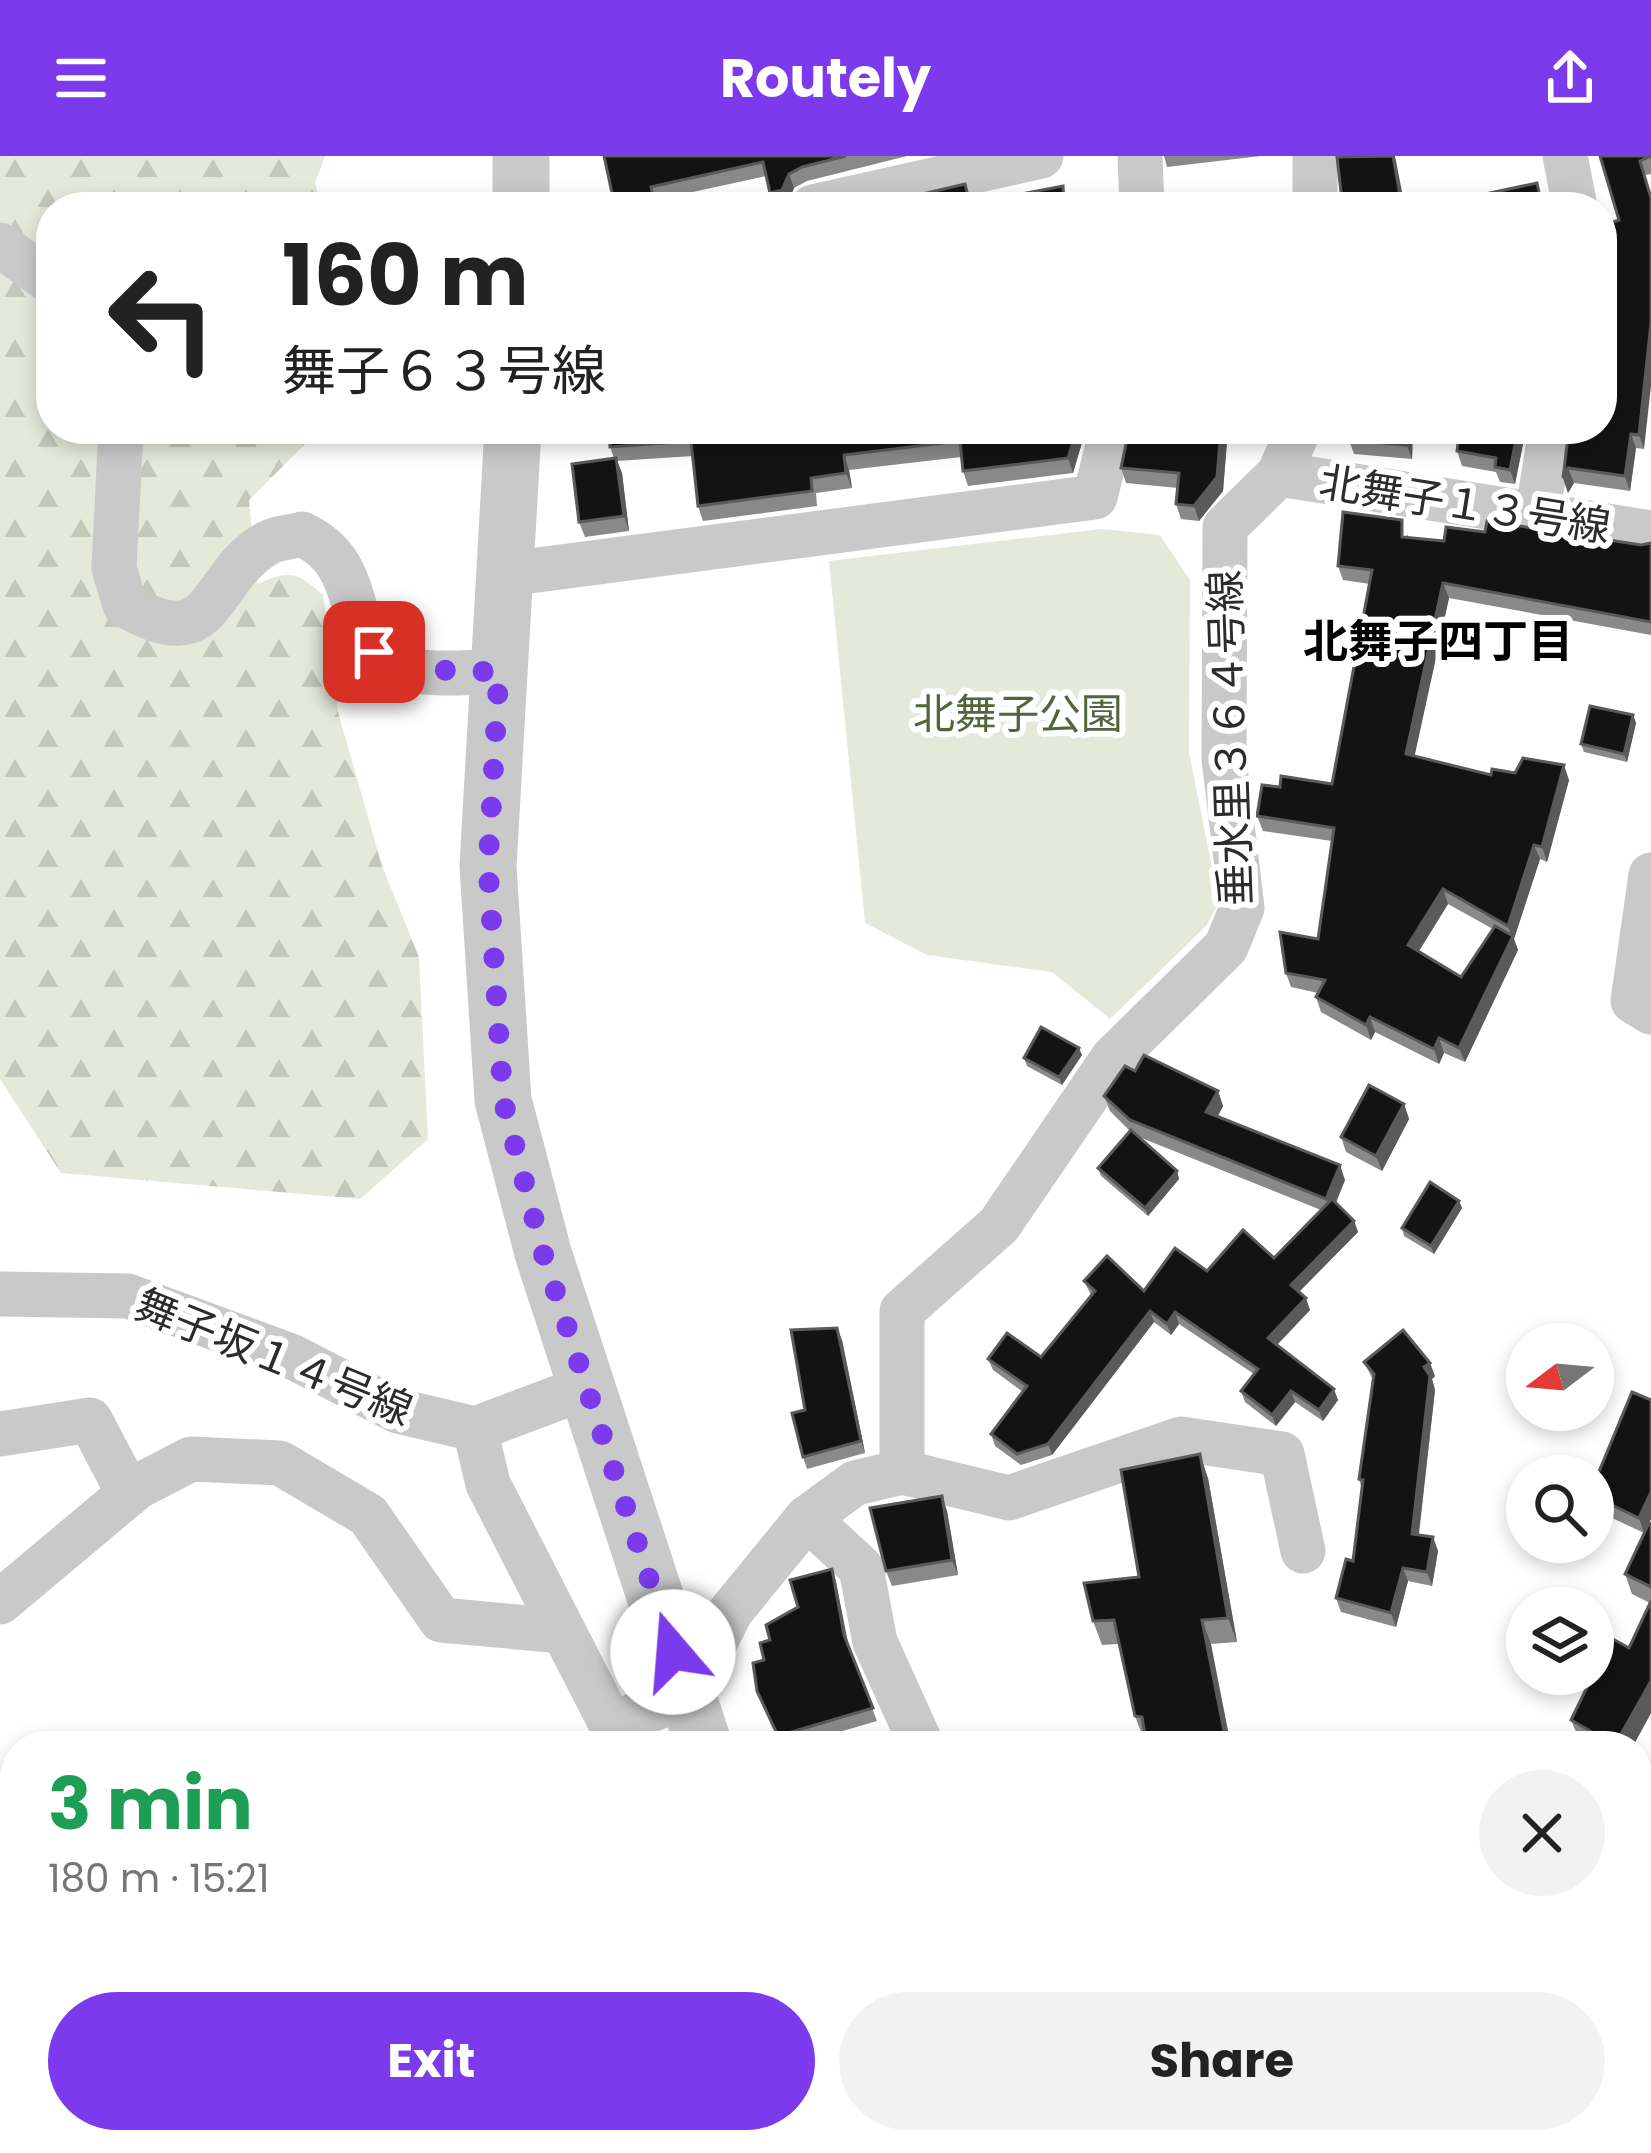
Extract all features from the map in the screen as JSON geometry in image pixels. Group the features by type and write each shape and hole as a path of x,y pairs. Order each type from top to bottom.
{"street":[{"path":"521,156 521,192"},
{"path":"880,192 1041,156"},
{"path":"1140,156 1141,192"},
{"path":"1565,156 1572,192"},
{"path":"1318,192 1325,158"},
{"path":"0,245 36,271"},
{"path":"121,444 114,568 124,604 160,625 195,620 266,544 302,534 328,546 347,573 352,606 374,652 406,669 499,672"},
{"path":"512,444 488,866 503,1100 543,1253 696,1721"},
{"path":"507,574 1095,496 1108,444"},
{"path":"1279,474 1292,444"},
{"path":"1537,517 1549,444"},
{"name":"北舞子１３号線","path":"1279,474 1651,533"},
{"name":"垂水里３６４号線","path":"902,1472 902,1311 999,1226 1113,1058 1226,947 1242,908 1224,759 1225,527 1279,474"},
{"path":"1651,875 1633,1001 1651,1012"},
{"name":"舞子坂１４号線","path":"0,1294 128,1296 291,1356 398,1411 475,1429"},
{"path":"587,1387 475,1429 488,1484 611,1724 696,1721"},
{"path":"0,1434 90,1420 129,1494"},
{"path":"696,1721 731,1611 807,1518 855,1483 902,1472 1010,1498 1181,1439 1282,1454 1303,1551"},
{"path":"0,1601 129,1494 190,1459 280,1463 368,1515 441,1621 563,1630"},
{"path":"807,1518 861,1568 874,1642 915,1731"}],"green space":[{"path":"0,156 325,156 315,183 318,192 36,192 36,444 305,444 249,500 257,584 292,575 323,595 338,712 382,866 419,957 428,1139 360,1199 61,1173 0,1079"},
{"name":"北舞子公園","path":"1102,529 1160,535 1190,580 1189,752 1219,903 1206,926 1110,1019 1052,972 927,955 865,923 829,561"}],"building":[{"path":"604,156 846,156 802,167 789,174 782,190 774,192 770,192 763,162 651,187 652,192 612,192"},
{"path":"1393,156 1399,192 1341,192 1337,157"},
{"path":"1600,156 1651,156 1640,161 1651,198 1651,323 1639,435 1631,434 1625,476 1568,468 1563,478 1567,444 1617,444 1619,220 1617,192 1611,192"},
{"path":"1537,183 1539,192 1495,192"},
{"path":"965,184 967,192 931,192"},
{"path":"1063,186 1063,192 1032,192"},
{"path":"691,444 935,444 844,455 846,473 811,478 812,491 698,506"},
{"path":"960,444 1072,444 1068,458 963,471"},
{"path":"1126,444 1220,444 1217,477 1194,506 1176,504 1179,473 1121,468"},
{"path":"1458,444 1515,444 1510,470 1495,467 1496,458 1457,451"},
{"path":"616,458 624,516 579,522 572,464"},
{"path":"1343,512 1402,520 1402,537 1444,541 1446,527 1485,532 1487,521 1651,543 1651,622 1443,583 1406,754 1491,775 1492,769 1515,773 1523,758 1564,765 1542,847 1534,845 1508,926 1443,889 1408,945 1461,977 1495,926 1513,936 1459,1048 1439,1038 1434,1049 1370,1017 1366,1025 1316,997 1325,980 1286,973 1280,932 1318,939 1334,828 1257,816 1262,785 1280,787 1281,776 1332,784 1372,570 1338,566"},
{"path":"1590,706 1633,715 1624,754 1581,744"},
{"path":"1041,1027 1079,1048 1059,1077 1024,1058"},
{"path":"1144,1055 1218,1091 1206,1112 1340,1165 1326,1199 1130,1120 1104,1096 1125,1066 1135,1071"},
{"path":"1369,1085 1404,1104 1376,1156 1341,1137"},
{"path":"1131,1130 1177,1171 1145,1208 1098,1168"},
{"path":"1430,1182 1459,1201 1431,1246 1402,1228"},
{"path":"1332,1199 1354,1221 1291,1285 1306,1298 1268,1338 1334,1389 1319,1410 1291,1391 1272,1415 1241,1391 1258,1369 1175,1312 1167,1324 1150,1311 1048,1444 1017,1454 991,1434 1027,1386 988,1359 1007,1333 1041,1357 1095,1291 1084,1281 1107,1256 1144,1291 1175,1248 1207,1271 1243,1230 1274,1258"},
{"path":"837,1328 861,1441 803,1457 792,1413 805,1410 791,1330"},
{"path":"1403,1330 1430,1363 1424,1367 1430,1376 1412,1534 1433,1537 1427,1572 1403,1568 1391,1613 1336,1598 1346,1559 1353,1561 1363,1480 1359,1479 1374,1374 1364,1362"},
{"path":"1632,1392 1651,1400 1651,1492 1639,1518 1614,1506 1614,1455 1606,1455"},
{"path":"1200,1454 1228,1618 1202,1620 1224,1731 1144,1731 1142,1717 1135,1716 1114,1620 1093,1621 1084,1583 1139,1577 1121,1470"},
{"path":"942,1496 952,1560 886,1571 870,1508"},
{"path":"1651,1524 1651,1587 1625,1574"},
{"path":"832,1569 844,1635 873,1708 795,1731 776,1731 757,1691 753,1663 764,1660 760,1643 770,1640 766,1625 798,1607 790,1580"},
{"path":"1651,1601 1651,1681 1623,1731 1590,1731 1571,1720 1583,1695 1614,1695 1614,1640 1629,1648"}],"district":[{"name":"北舞子四丁目","path":"1438,641"}],"route":[{"path":"374,652 406,669 499,672 488,866 503,1100 543,1253 673,1652"}]}
